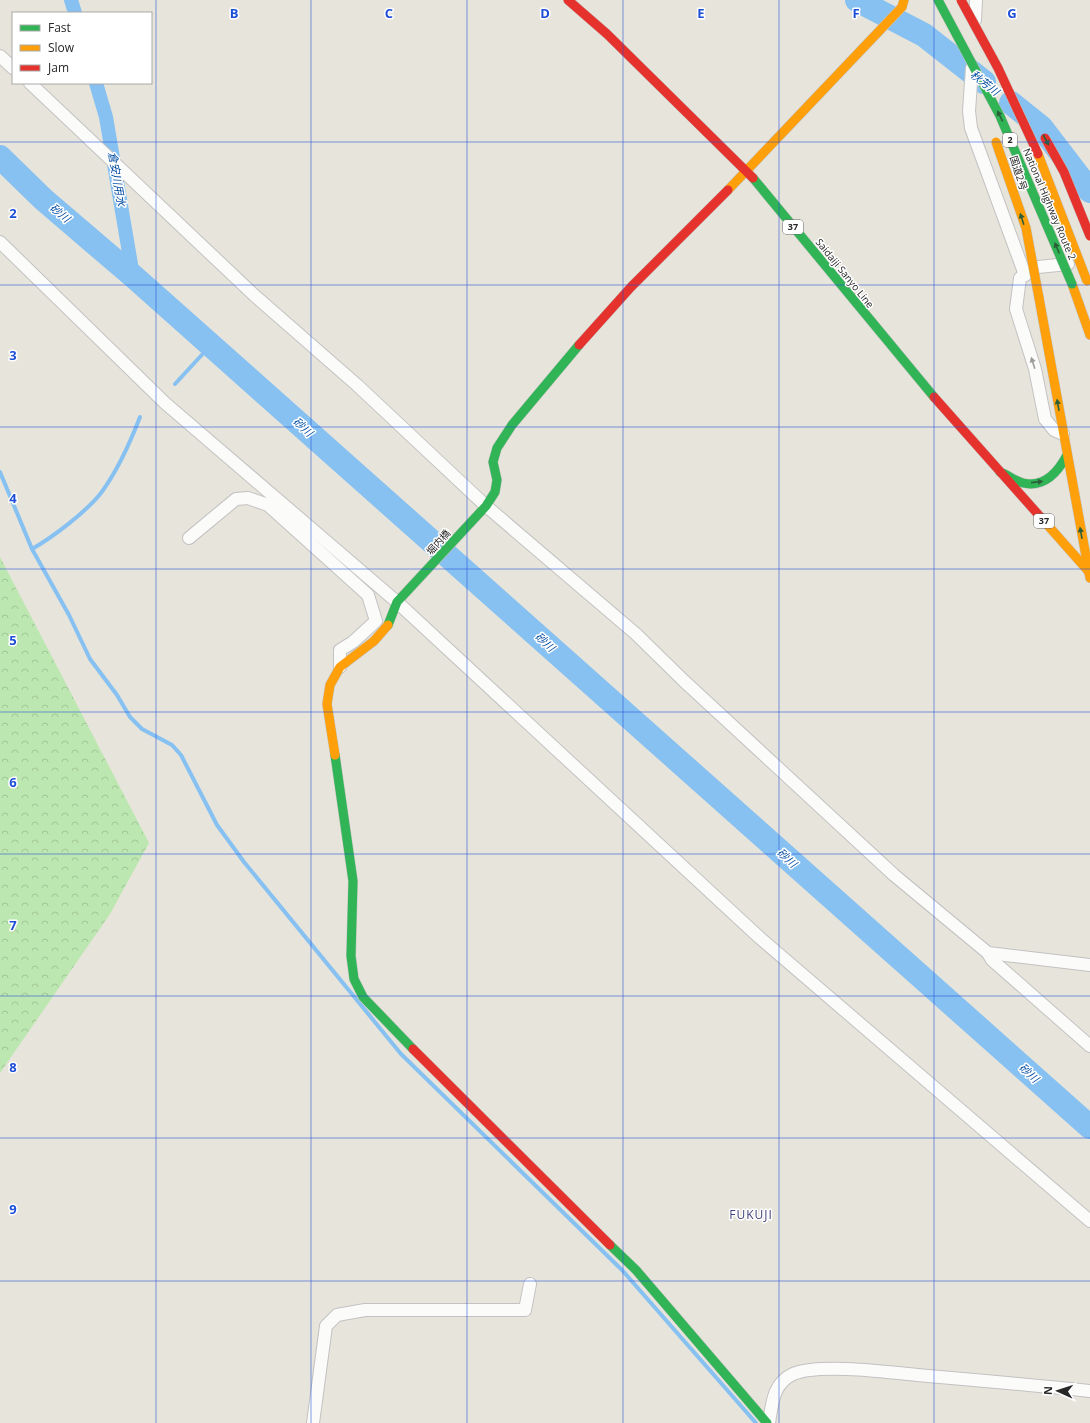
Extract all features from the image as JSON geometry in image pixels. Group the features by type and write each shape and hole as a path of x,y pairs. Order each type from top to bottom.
{"main road":[{"name":"Saidaiji Sanyo Line","path":"568,0 607,34 747,171 913,373 1089,574"},
{"name":"National Highway Route 2","path":"938,0 1000,116 1072,284 1090,335"},
{"name":"National Highway Route 2","path":"961,0 968,11 1040,157 1090,292"},
{"name":"堀内橋","path":"402,598 486,506 495,492 497,480 493,462 497,448 512,425 589,333 631,287 747,171 882,29 903,4"},
{"name":"2","path":"968,11 992,45 1018,88"},
{"name":"2","path":"947,15 967,74 979,102"},
{"path":"1039,126 1064,172 1090,236"},
{"name":"国道2号","path":"994,136 1026,228 1089,574"},
{"path":"1000,472 1024,483 1041,483 1059,470 1067,454"},
{"path":"402,598 389,624 374,641 340,667 330,685 327,704 353,881 352,963 354,979 363,997 451,1088 636,1270 768,1423"}],"street":[{"path":"946,0 973,51"},
{"path":"976,0 968,111 971,128 1025,275"},
{"path":"0,56 12,67"},
{"path":"31,84 254,295 357,385 486,506 636,634 889,870 988,953 992,960 1090,1046"},
{"path":"0,242 165,403 402,598 760,938 1090,1221"},
{"path":"1063,434 1054,430 1045,418 1035,370 1016,309 1020,278 1038,267 1090,263"},
{"path":"189,538 236,499 248,498 268,505 368,594 376,621 353,642 340,650 340,667"},
{"path":"988,953 1090,965"},
{"path":"313,1423 326,1326 336,1315 365,1310 525,1310 530,1284"},
{"path":"768,1423 772,1399 779,1384 792,1374 810,1370 871,1371 1090,1391"}],"green space":[{"path":"0,557 149,843 110,914 0,1073"}],"waterway":[{"name":"倉安川用水","path":"71,0 75,12"},
{"name":"秋芳川","path":"857,0 924,35 984,82"},
{"name":"倉安川用水","path":"96,84 106,117 133,276"},
{"name":"秋芳川","path":"1011,103 1041,127 1090,191"},
{"name":"砂川","path":"0,157 43,199 133,276 1090,1127"},
{"path":"175,384 210,346"},
{"path":"32,549 69,524 101,493 123,456 140,417"},
{"path":"0,472 32,549 69,615 90,659 117,695 130,717 142,729 172,745 181,755 217,825 244,862 401,1054 622,1270 756,1423"}],"traffic: fast":[{"path":"938,0 1000,116 1072,284"},
{"path":"753,178 934,397"},
{"path":"388,625 397,602 486,506 495,492 497,480 493,462 497,448 512,425 579,345"},
{"path":"1000,472 1023,483 1037,483 1044,481 1055,473 1067,455"},
{"path":"335,755 353,881 351,956 354,979 363,997 413,1049"},
{"path":"610,1245 636,1270 767,1423"}],"traffic: slow":[{"path":"728,190 902,7 904,0"},
{"path":"996,142 1026,228 1039,298"},
{"path":"1038,154 1087,281"},
{"path":"1072,284 1090,335"},
{"path":"1039,298 1090,578"},
{"path":"1044,521 1090,573"},
{"path":"335,755 327,704 330,685 340,667 374,641 388,625"}],"traffic: jam":[{"path":"568,0 607,34 753,178"},
{"path":"961,0 998,68 1038,154"},
{"path":"1045,138 1064,172 1090,236"},
{"path":"579,345 631,287 728,190"},
{"path":"934,397 1044,521"},
{"path":"413,1049 610,1245"}],"district":[{"name":"FUKUJI","path":"751,1215"}]}
